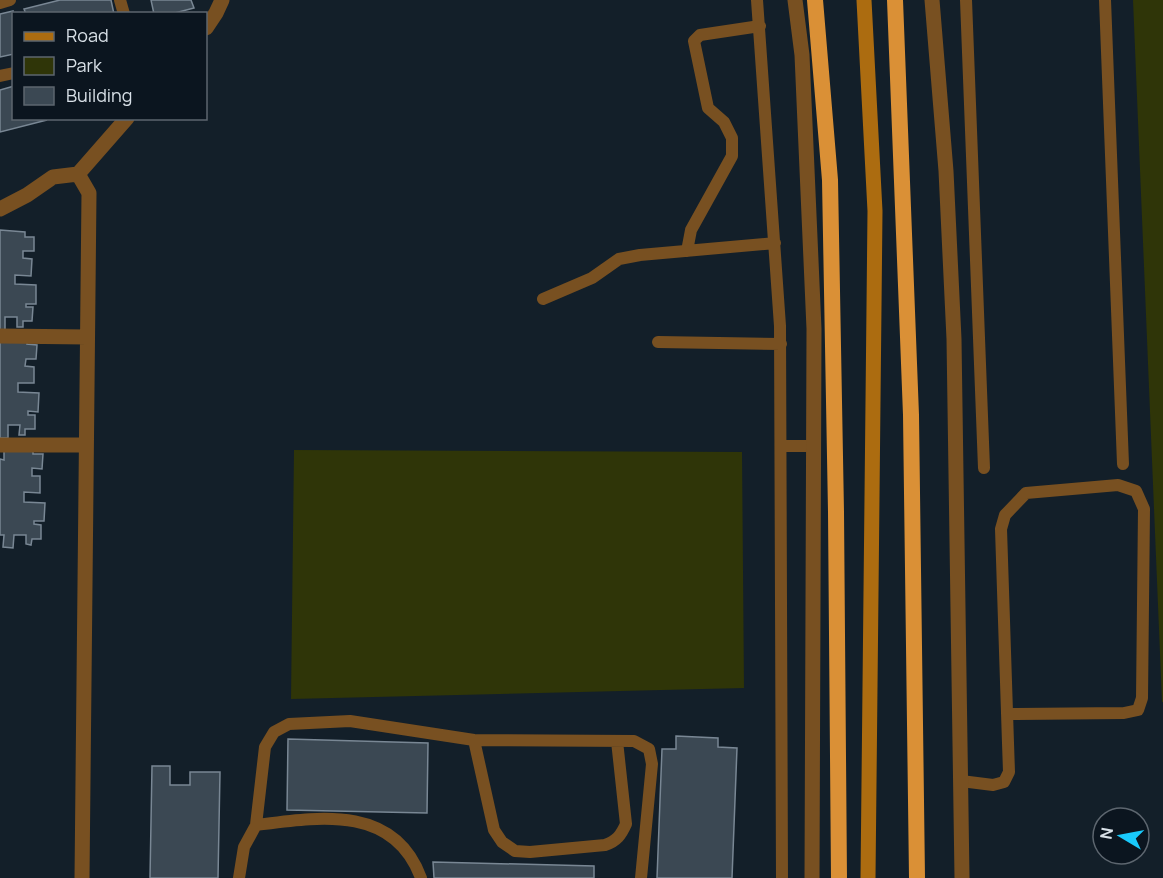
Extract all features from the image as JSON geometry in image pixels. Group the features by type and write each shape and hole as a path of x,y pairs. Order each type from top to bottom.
{"highway":[{"path":"815,0 830,180 839,878"},
{"path":"895,0 911,415 917,878"}],"main road":[{"path":"864,0 875,211 868,878"}],"street":[{"path":"207,26 222,0"},
{"path":"795,0 802,55 813,293 815,446 812,878"},
{"path":"932,0 946,171 954,339 962,878"},
{"path":"0,209 27,195 53,177 78,174 125,120"},
{"path":"78,174 89,193 82,878"},
{"path":"0,336 87,337"},
{"path":"0,444 86,445"}],"lane":[{"path":"0,3 10,0"},
{"path":"757,0 780,344 782,878"},
{"path":"966,0 984,468"},
{"path":"1105,0 1123,464"},
{"path":"687,250 691,230 732,156 732,138 724,122 708,108 694,41 700,35 760,26"},
{"path":"543,299 592,278 619,259 687,250 775,243"},
{"path":"658,342 780,344"},
{"path":"781,446 815,446"},
{"path":"961,781 993,784 1004,782 1009,772 1007,714 1001,529 1005,515 1026,493 1118,485 1136,491 1144,509 1142,698 1138,710 1124,713 1007,714"},
{"path":"239,878 244,847 256,825 266,747 274,732 289,724 350,721 474,740 634,741 649,749 651,764 641,878"},
{"path":"474,740 494,830 502,842 515,851 530,852 605,845 615,842 622,834 626,824 617,741"},
{"path":"256,825 308,819 338,819 373,825 391,836 405,850 421,878"}],"green space":[{"path":"1133,0 1163,0 1163,702 1162,702"},
{"path":"294,450 742,452 744,688 291,699"}],"building":[{"path":"60,0 111,0 114,12 25,12 24,9"},
{"path":"151,0 191,0 194,8 179,12 154,12"},
{"path":"13,11 12,54 0,57 0,14"},
{"path":"12,87 12,120 47,120 0,132 0,90"},
{"path":"0,230 25,232 25,237 34,237 34,251 23,251 23,258 32,259 31,276 15,275 15,284 36,285 36,304 26,304 26,307 33,307 32,321 23,321 23,327 17,327 17,317 5,317 5,330 0,330"},
{"path":"0,338 28,339 27,344 37,345 36,359 26,359 25,366 34,367 34,383 18,383 18,392 39,393 38,412 28,411 28,415 35,415 35,429 25,429 25,435 19,435 20,425 8,425 8,438 0,438"},
{"path":"4,448 33,449 33,454 43,454 42,469 32,468 32,476 40,476 40,493 24,492 24,502 45,503 44,521 34,521 34,524 41,525 41,539 32,539 31,545 26,544 26,535 14,535 13,548 3,547 4,535 0,535 0,459 4,460"},
{"path":"676,736 718,738 718,747 737,748 732,878 657,878 662,749 676,749"},
{"path":"288,739 428,743 427,813 287,810"},
{"path":"152,766 170,766 170,785 190,785 190,772 220,772 218,878 150,878"},
{"path":"433,862 594,866 594,878 434,878"}]}
